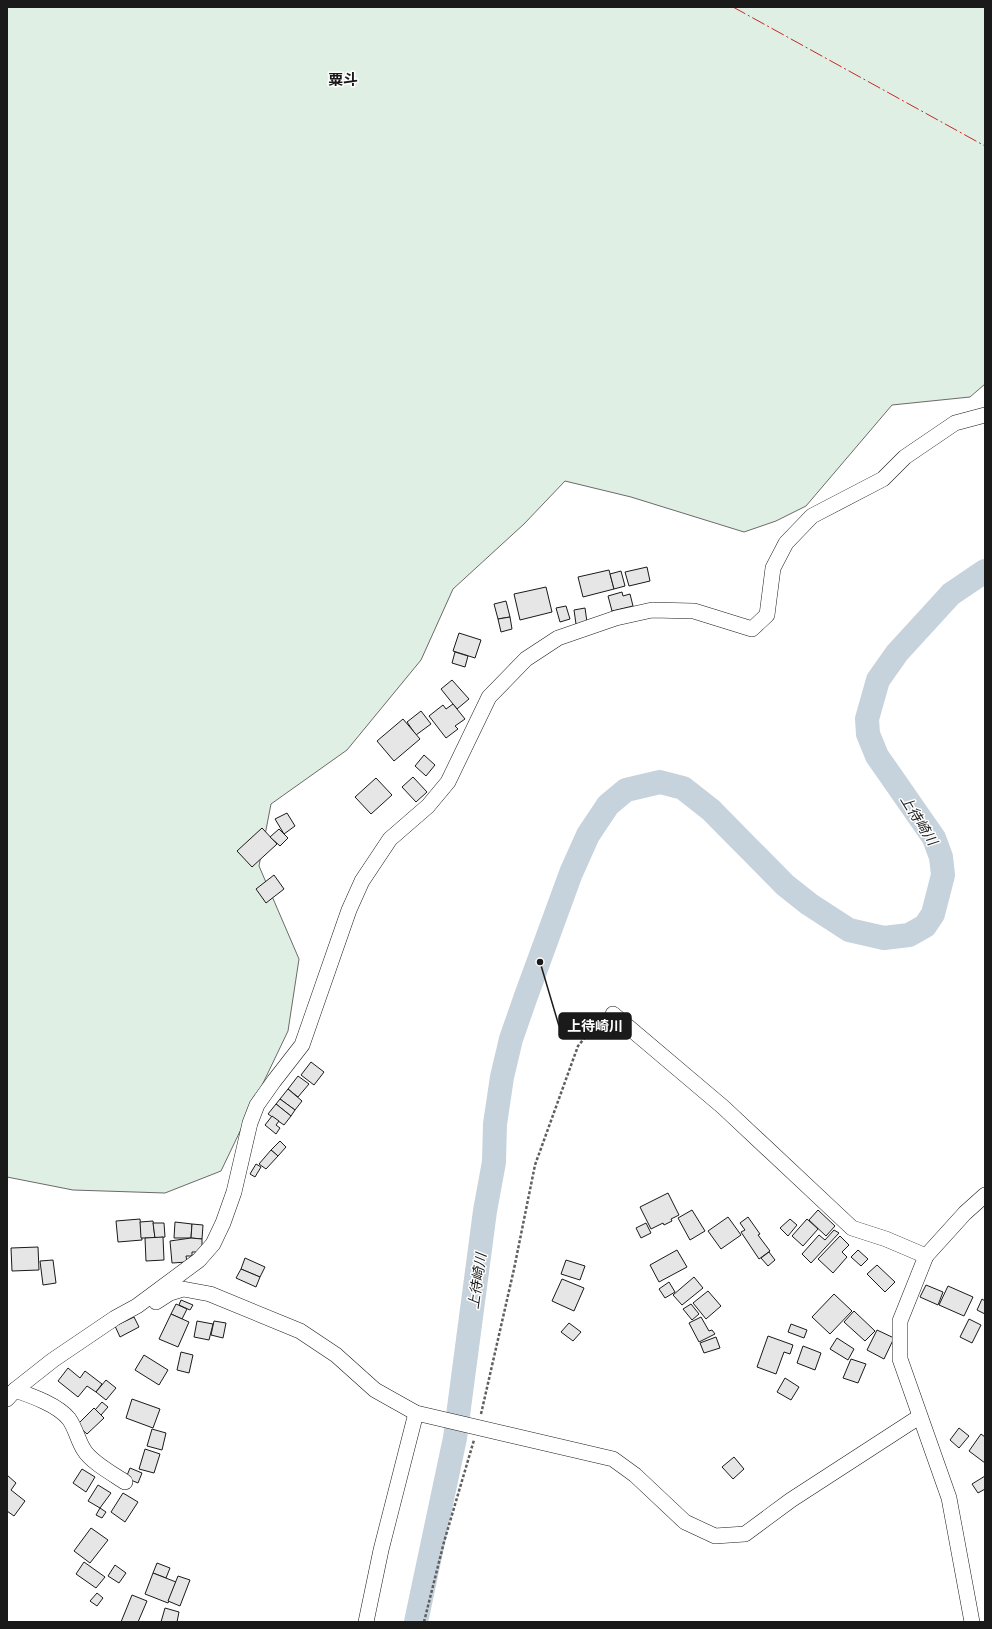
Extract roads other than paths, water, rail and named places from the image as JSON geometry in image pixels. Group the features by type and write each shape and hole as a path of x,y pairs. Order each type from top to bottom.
{"street":[{"path":"11,1395 53,1360 114,1318 137,1306 199,1260 213,1244 223,1223 234,1192 250,1123 257,1105 302,1045 349,910 362,882 390,839 428,806 448,782 489,697 526,659 558,638 616,618 652,610 694,611 752,629 767,615 773,568 786,543 812,516 883,479 905,458 955,423 985,415"},
{"path":"613,1014 723,1107 852,1228 886,1239 926,1256"},
{"path":"972,1622 949,1498 919,1417 900,1358 900,1322 926,1256 965,1213 985,1195"},
{"path":"137,1306 152,1304 170,1293 183,1289 210,1294 300,1331 336,1355 375,1390 416,1413 478,1429 613,1459 635,1476 685,1522 715,1536 744,1534 791,1500 919,1417"},
{"path":"11,1395 48,1403 68,1418 77,1434 83,1450 90,1458 125,1482"},
{"path":"366,1622 381,1550 416,1413"}],"waterway":[{"name":"上待崎川","path":"416,1622 455,1438 485,1211 494,1162 495,1124 502,1077 511,1039 526,996 571,873 588,835 608,805 626,790 660,782 683,788 711,810 785,885 809,904 849,930 884,938 909,935 925,926 933,914 943,875 941,857 934,838 877,756 868,734 867,719 878,680 897,653 951,594 985,571"}],"place":[{"name":"上待崎川","path":"540,962"}],"district":[{"name":"粟斗","path":"343,79"}]}
